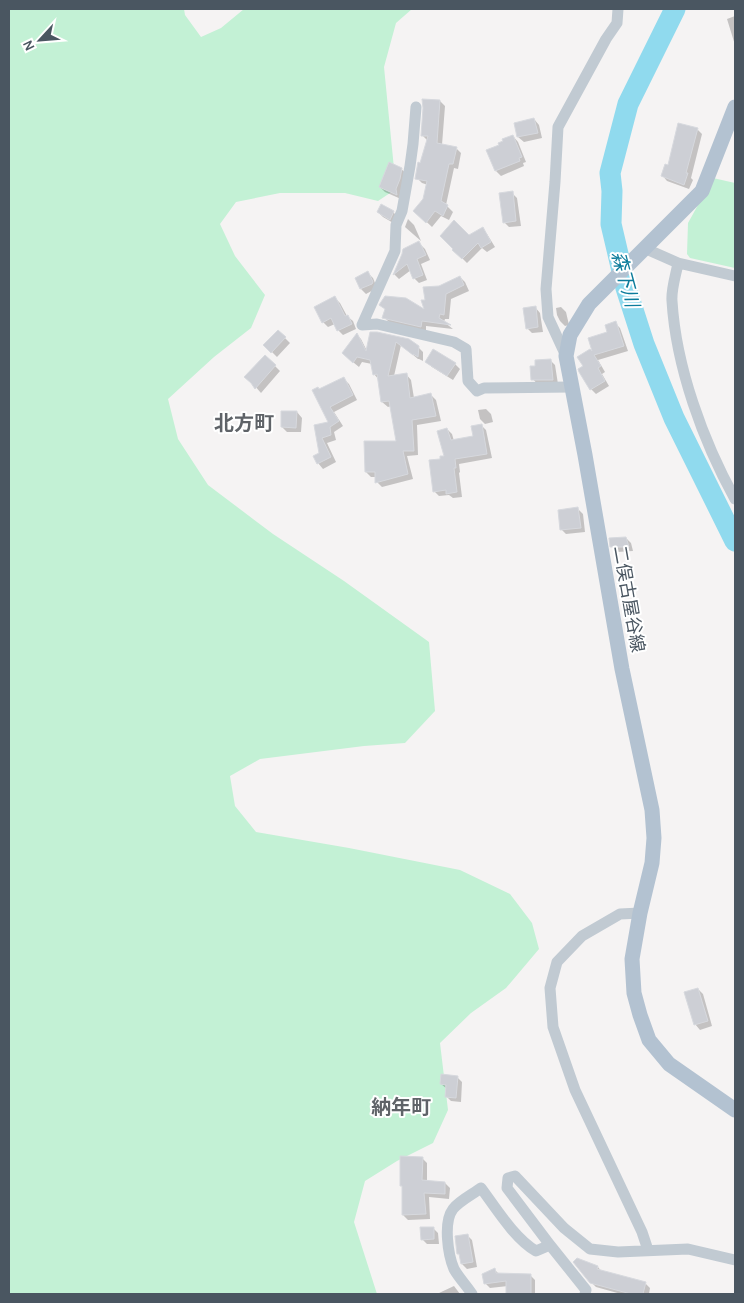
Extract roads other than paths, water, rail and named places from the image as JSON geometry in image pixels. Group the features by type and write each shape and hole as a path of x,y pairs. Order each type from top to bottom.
{"main road":[{"name":"二俣古屋谷線","path":"735,108 702,191 589,304 570,335 566,356 622,669 652,810 654,838 652,863 640,913 632,959 634,993 648,1040 669,1064 735,1110"}],"street":[{"path":"566,356 548,317 546,288 558,127 606,39 617,23 618,9"},
{"path":"416,107 410,166 402,211 396,225 395,251 362,325 377,324 454,342 466,349 468,380 477,391 484,388 571,387"},
{"path":"644,248 678,263 735,276"},
{"path":"678,263 672,298 681,361 700,420 723,476 735,499"},
{"path":"640,913 620,914 582,936 557,962 550,988 552,1027 575,1090 642,1232 648,1250"},
{"path":"585,1294 586,1290 508,1188 508,1178 515,1176 564,1228 590,1250 618,1252 688,1249 735,1260"},
{"path":"472,1294 454,1269 447,1245 448,1223 454,1208 481,1188 527,1246 536,1251 550,1245"}],"waterway":[{"name":"森下川","path":"675,9 628,104 610,173 612,191 611,224 626,288 644,344 674,418 735,541"}],"district":[{"name":"北方町","path":"244,423"},
{"name":"納年町","path":"401,1107"}]}
